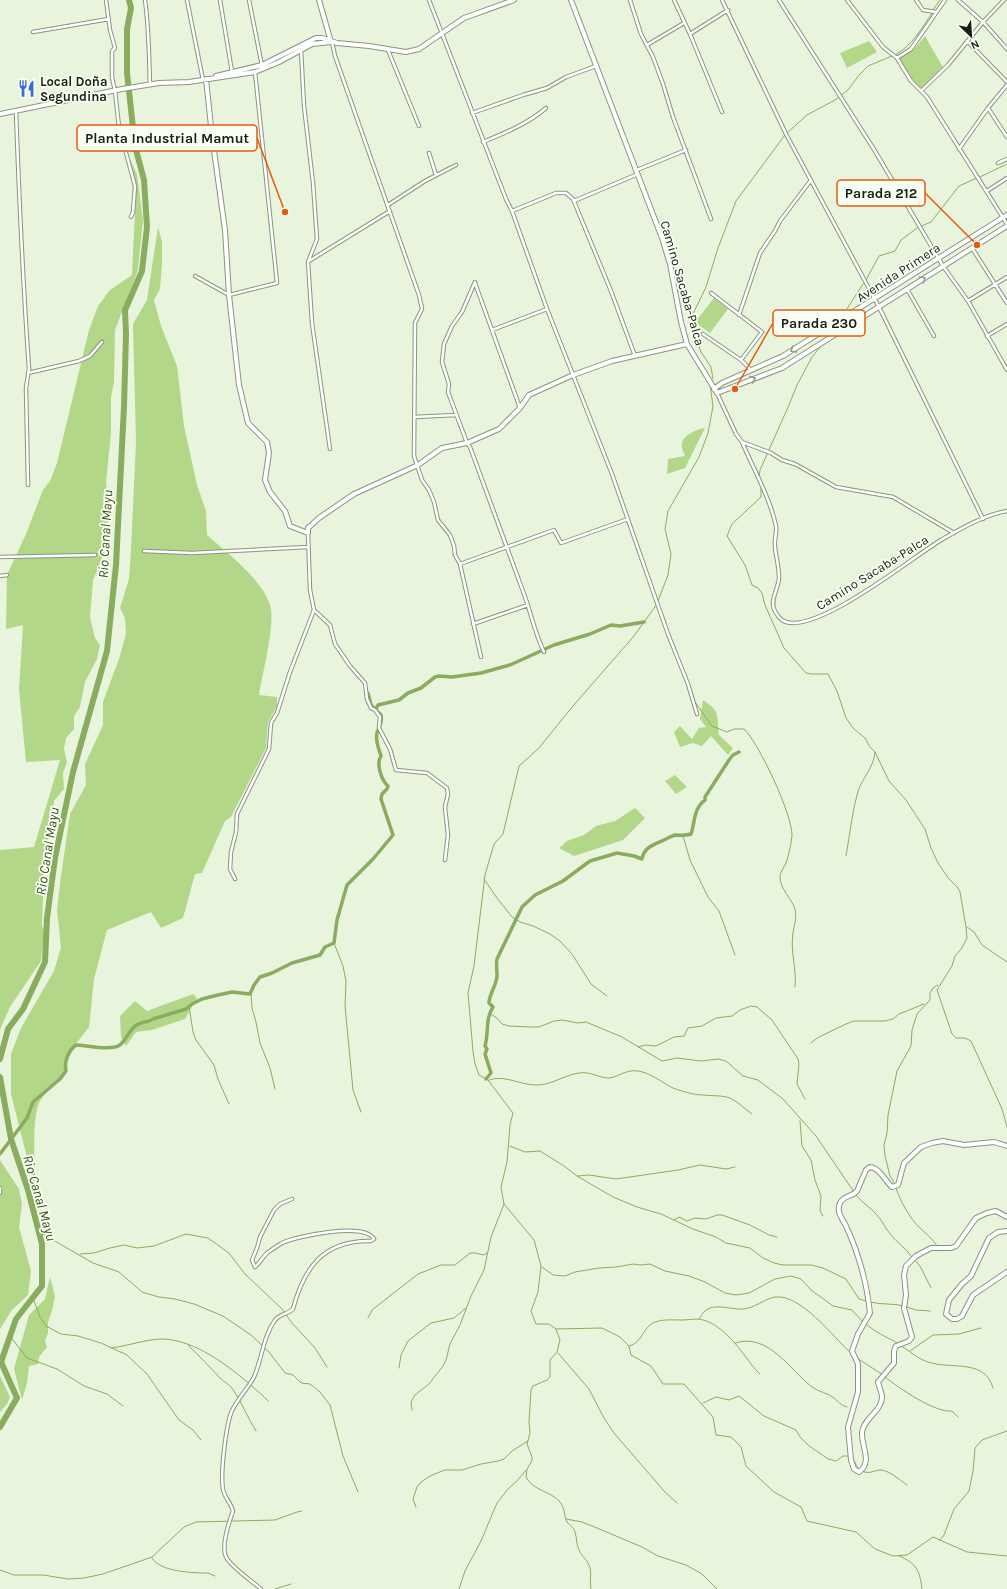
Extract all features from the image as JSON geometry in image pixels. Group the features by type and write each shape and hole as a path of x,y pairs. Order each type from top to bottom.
{"street":[{"path":"106,0 110,30 115,44 115,48 112,51 112,70 119,127 135,186 133,212 131,218"},
{"path":"145,0 148,23 150,85"},
{"path":"187,0 205,79 225,230 229,295 239,385 248,423 267,442 268,453 265,480 270,492 285,511 290,526 308,533"},
{"path":"220,0 232,72"},
{"path":"249,0 263,67"},
{"path":"319,0 335,56 419,295 422,308 415,323 414,456 422,480 429,490 434,502 438,520 450,535 455,554 460,564 481,657"},
{"path":"429,0 483,142 512,211 547,309 612,474 668,634 688,684 697,714"},
{"path":"205,79 232,72 263,67 279,62 300,47 312,44 331,42 406,52 419,49 441,32 464,18 514,0"},
{"name":"Camino Sacaba-Palca","path":"571,0 662,238 670,264 681,322 687,344 717,393 736,434 742,442 766,498 776,527 775,546 779,576 774,599 774,608 778,616 785,622 795,623 811,620 834,610 954,533 990,514 1007,511"},
{"path":"630,0 641,34 663,84 673,118 711,219"},
{"path":"674,0 690,34 722,112"},
{"path":"722,0 775,111 878,306 983,519"},
{"path":"779,0 875,152 943,266 968,300 1007,370"},
{"path":"847,0 883,47 897,58 911,81 926,97 959,149 1005,216 1007,225"},
{"path":"916,0 923,10 936,12"},
{"path":"897,58 911,49 945,0"},
{"path":"958,0 983,22 1007,49"},
{"path":"921,91 948,65 983,22 1004,0"},
{"path":"690,34 728,10"},
{"path":"33,32 109,19"},
{"path":"646,45 684,23"},
{"path":"959,149 1007,84 968,41"},
{"path":"300,47 304,106 313,183 317,239 308,262 313,330 330,449"},
{"path":"388,50 419,126"},
{"path":"472,113 522,95 547,88 566,77 596,66"},
{"path":"0,114 122,89 255,72 263,67"},
{"path":"195,276 229,295 277,283 255,72"},
{"path":"483,142 500,135 538,115 546,108"},
{"path":"988,108 1007,138"},
{"path":"16,111 19,209 28,373 26,388 28,485"},
{"path":"574,200 686,150"},
{"path":"429,153 436,175"},
{"path":"998,163 1007,159"},
{"path":"388,205 436,175 456,165"},
{"path":"987,191 1007,178"},
{"path":"739,315 760,253 780,221 811,180"},
{"path":"512,211 556,193 566,193 574,200 611,291 635,356"},
{"path":"308,262 390,211"},
{"name":"Avenida Primera","path":"714,389 722,382 783,356 1005,216"},
{"name":"Avenida Primera","path":"717,393 782,368 1007,225"},
{"path":"972,248 994,285 1007,303"},
{"path":"968,300 1007,277"},
{"path":"520,408 475,282 462,312 452,326 444,344 442,362 449,384 448,392 456,415 470,447 544,652"},
{"path":"907,289 934,336"},
{"path":"711,293 762,332 741,360"},
{"path":"492,330 547,309"},
{"path":"987,336 1007,324"},
{"path":"703,334 741,360 751,370"},
{"path":"28,373 79,361 90,356 102,342"},
{"path":"235,879 230,869 231,852 236,832 237,814 270,750 271,723 277,713 290,672 314,610 310,590 308,528 319,518 354,494 418,465 442,448 467,443 499,430 529,396 573,375 612,361 687,344"},
{"path":"414,417 456,415"},
{"path":"742,442 771,453 782,460 795,464 836,487 893,497 954,533"},
{"path":"460,564 554,530 561,544 628,520"},
{"path":"144,551 192,553 308,547"},
{"path":"0,557 95,555"},
{"path":"0,576 7,575"},
{"path":"473,624 528,605"},
{"path":"314,610 330,625 335,644 350,666 365,683 367,699 371,708 375,710 380,717 379,728 390,749 396,770 427,772 447,788 448,794 445,807 448,835 445,860"},
{"path":"1007,1146 994,1142 964,1145 943,1141 932,1142 921,1146 904,1163 898,1185 892,1187 874,1167 870,1167 866,1170 855,1194 846,1196 840,1202 838,1208 840,1216 846,1226 860,1263 870,1313 858,1334 852,1351 858,1364 858,1392 848,1426 851,1460 854,1469 859,1472 864,1468 866,1463 862,1431 865,1423 880,1406 882,1397 878,1382 894,1363 894,1351 896,1346 909,1341 912,1336 904,1308 906,1295 904,1275 906,1266 916,1256 931,1248 951,1248 956,1246 976,1218 981,1215 996,1211 1007,1217"},
{"path":"0,1188 0,1193"},
{"path":"260,1589 225,1556 228,1528 233,1511 223,1489 222,1474 228,1424 232,1412 254,1376 262,1348 274,1321 278,1316 293,1309 300,1286 307,1272 316,1260 338,1246 356,1241 371,1241 374,1239 373,1236 367,1233 347,1230 307,1236 282,1243 266,1254 255,1267 252,1260 260,1237 274,1210 280,1204 292,1199"},
{"path":"1007,1231 998,1232 989,1238 971,1276 962,1284 949,1300 946,1314 952,1319 962,1316 973,1295 1007,1272"}],"green space":[{"path":"925,36 944,69 921,89 913,80 899,58 914,49"},
{"path":"869,41 877,52 847,68 840,53"},
{"path":"128,155 137,174 143,220 138,270 115,330 114,382 111,397 111,434 106,482 109,513 104,554 93,580 90,618 95,638 100,645 97,659 85,682 80,707 74,716 74,729 66,738 64,749 67,762 63,773 64,789 54,801 49,837 45,845 42,925 44,931 41,961 10,1007 0,1030 0,850 34,847 60,760 26,762 19,690 23,625 6,629 7,575 26,534 43,490 50,481 57,463 89,330 98,306 110,290 132,275 136,191"},
{"path":"158,227 162,242 162,264 160,289 154,300 161,326 177,366 184,426 197,485 206,511 207,535 252,576 266,595 270,605 271,623 268,649 259,695 277,697 277,706 268,722 266,748 231,817 225,821 202,873 195,874 183,918 161,928 151,912 107,930 94,979 89,1027 68,1054 65,1066 66,1071 43,1097 37,1108 34,1145 36,1193 11,1094 11,1054 21,1028 54,971 61,947 57,910 70,814 86,785 85,764 103,725 103,702 120,656 126,633 125,618 120,608 129,579 136,442 133,324 147,300"},
{"path":"714,298 728,309 710,333 697,324 696,321"},
{"path":"705,428 685,468 667,474 668,459 685,456 682,445 685,438 694,431"},
{"path":"703,700 716,711 719,735 733,748 728,755 711,736 702,746 693,743 680,747 674,732 680,726 692,739 699,728 706,727 700,719"},
{"path":"675,775 687,787 676,794 665,781"},
{"path":"635,808 645,818 623,840 574,856 559,848 567,841 584,835 596,826 615,821"},
{"path":"193,994 197,998 185,1019 152,1030 136,1032 126,1046 121,1037 120,1016 135,1001 147,1011"},
{"path":"0,1160 19,1189 22,1204 19,1227 31,1271 28,1295 12,1310 0,1329"},
{"path":"50,1277 55,1296 45,1341 47,1347 39,1357 38,1364 29,1366 27,1383 22,1400 14,1369 29,1315 45,1299"},
{"path":"0,1376 10,1397 7,1404 0,1412"}],"waterway":[{"name":"Rio Canal Mayu","path":"0,1059 8,1029 23,1009 45,962 47,918 55,858 73,772 107,651 116,565 124,407 126,334 125,310 142,271 147,227 144,180 135,146 127,73 127,29 131,8 129,0"},
{"path":"933,10 940,0"},
{"path":"895,55 912,42 932,13"},
{"path":"787,133 807,115 835,100 848,90 868,66 892,56"},
{"path":"713,379 711,367 701,352 693,330 692,316 706,287 718,248 736,201 785,135"},
{"path":"980,177 1007,164"},
{"path":"866,280 879,256 895,251 901,240 917,228 931,222 959,186 977,178"},
{"path":"847,309 863,284"},
{"path":"759,477 760,470 797,385 812,357 821,346"},
{"path":"658,601 668,575 671,554 665,529 668,511 699,457 708,433 713,406 710,385"},
{"path":"761,486 761,497 732,524 727,536 745,565 752,585 758,588 762,593 765,605 784,648 806,673 828,674 837,691 846,718 853,728 865,738 875,752 889,781 906,800 925,829 938,863 960,892 967,938 962,948 955,956 952,966 937,990 952,1034 956,1038 965,1038 971,1041 1002,1109 1007,1127"},
{"path":"657,604 634,636 538,749 519,766 503,834 494,844 485,875 474,966 468,993 473,1051 475,1064 479,1075 488,1080 513,1113 510,1125 507,1162 501,1187 504,1204 534,1240 541,1266 538,1292 531,1311 536,1324 549,1324 556,1329 602,1328 620,1337 629,1346 631,1355 651,1366 663,1384 684,1384 713,1417 716,1435 731,1437 741,1447 746,1466 774,1492 801,1507 807,1521 856,1532 875,1549 893,1556 907,1555 933,1537 967,1552 1007,1556"},
{"path":"663,615 666,623"},
{"path":"376,709 378,705 399,700 408,693 421,688 435,677 452,677 481,673 510,665 554,645 590,634 611,625 620,626 644,622"},
{"path":"0,1154 27,1118 33,1102 60,1079 66,1071 67,1057 76,1045 112,1048 121,1044 134,1027 139,1024 186,1009 202,999 232,992 250,994 260,977 292,963 320,955 325,947 334,943 337,920 347,885 373,859 393,835 381,799 382,794 388,786 383,780 380,771 379,763 381,756 376,739 381,722 381,715 371,705 368,693"},
{"path":"693,696 695,702 712,726 727,732 734,729 744,729 758,749 766,764 787,813 792,836 790,850 780,876 780,880 796,912 792,940 795,987"},
{"path":"486,1079 491,1073 485,1054 487,1049 485,1046 489,1016 493,1007 489,1003 490,996 497,979 497,959 522,907 535,895 563,881 590,861 617,853 642,859 645,851 655,844 675,835 691,834 698,808 705,800 705,797 729,760 733,755 739,752"},
{"path":"846,856 858,791 871,767 875,752"},
{"path":"683,836 690,860 708,897 719,911 735,955"},
{"path":"484,879 512,917 520,922 550,934 560,941 572,954 591,984 607,996"},
{"path":"967,927 974,932 982,945 1007,962"},
{"path":"334,943 343,966 346,981 345,1006 353,1090 361,1112"},
{"path":"895,1184 890,1176 884,1145 887,1133 888,1115 897,1071 911,1046 912,1030 917,1014 930,1000 930,993 933,988 938,985"},
{"path":"251,992 252,1008 260,1043 270,1068 275,1089"},
{"path":"811,1043 817,1038 854,1021 885,1021 893,1019 899,1014 924,1004"},
{"path":"189,1006 193,1032 196,1040 214,1065 218,1079 229,1104"},
{"path":"638,1047 646,1045 656,1046 674,1037 684,1036 688,1028 702,1026 716,1018 732,1016 740,1010 751,1006 757,1007 772,1020 798,1059 797,1084 805,1099"},
{"path":"489,1013 497,1018 502,1024 509,1026 539,1027 554,1021 562,1020 578,1023 586,1022 622,1037 662,1061 677,1058 701,1061 718,1059 726,1061 743,1076 758,1080 783,1099 816,1136 854,1192"},
{"path":"489,1080 501,1078 526,1084 539,1085 579,1073 587,1073 609,1078 630,1071 638,1071 684,1092 730,1098 752,1114"},
{"name":"Rio Canal Mayu","path":"0,1077 11,1139 28,1190 42,1244 42,1286 16,1319 1,1362 17,1398 0,1427"},
{"path":"800,1121 802,1146 811,1160 815,1180 821,1196 820,1211 823,1216"},
{"path":"510,1146 525,1152 540,1151 577,1176 613,1197 637,1207 661,1214 693,1229 716,1237 726,1243 750,1248 763,1258 774,1263 783,1265 811,1265 823,1268 846,1279 859,1299 867,1301"},
{"path":"578,1176 589,1175 616,1179 678,1170 700,1165 726,1169 735,1167"},
{"path":"896,1188 902,1203 912,1220 931,1238 937,1246"},
{"path":"856,1195 878,1216 893,1238 912,1257"},
{"path":"412,1410 411,1402 415,1395 429,1384 446,1360 450,1344 484,1270 491,1237 504,1204"},
{"path":"674,1220 679,1217 687,1221 695,1218 706,1219 717,1215 722,1215 777,1237"},
{"path":"39,1232 93,1263 119,1272 142,1292 194,1304 223,1316 251,1335 269,1352 285,1373 293,1375 301,1383 310,1384 320,1392 330,1405 343,1456 358,1492"},
{"path":"80,1254 94,1253 124,1245 137,1248 154,1246 186,1234 208,1238 229,1253 245,1274 282,1309 292,1323 315,1348 327,1367"},
{"path":"368,1318 372,1310 418,1274 441,1265 455,1265 470,1253 484,1255 487,1253"},
{"path":"914,1259 920,1266 931,1288"},
{"path":"542,1267 553,1275 565,1276 575,1272 599,1268 633,1264 650,1264 665,1271 689,1276 705,1282 725,1293 736,1295 749,1293 775,1279 791,1276 801,1279 811,1290 833,1306 852,1310 863,1322"},
{"path":"33,1298 40,1317 46,1326 61,1334 78,1336 101,1343 127,1355 147,1374 179,1420 193,1430 201,1440"},
{"path":"699,1319 704,1312 712,1307 743,1309 752,1307 771,1298 785,1298 795,1302 816,1317 850,1352"},
{"path":"870,1302 904,1306"},
{"path":"907,1307 916,1310 930,1311"},
{"path":"399,1368 401,1355 408,1341 431,1323 454,1318 466,1308"},
{"path":"629,1346 637,1342 648,1327 655,1322 665,1320 698,1319 712,1324 724,1333 736,1344 760,1374"},
{"path":"866,1324 899,1344"},
{"path":"910,1351 933,1335 959,1334 981,1328"},
{"path":"556,1329 560,1340 557,1352 550,1360 550,1377 547,1380 533,1386 531,1390 529,1422 530,1433 527,1444 532,1461 527,1469 526,1477 529,1482 537,1488 552,1495 562,1504 567,1522 576,1534 577,1546 589,1565 591,1571 591,1589"},
{"path":"10,1336 27,1358 57,1369 84,1386 107,1394 123,1406"},
{"path":"111,1348 157,1339 175,1340 187,1344 199,1349 222,1363 244,1379 268,1401"},
{"path":"735,1343 747,1341 758,1343 768,1348 778,1354 812,1387 832,1396 847,1407"},
{"path":"188,1345 220,1378 232,1388 256,1431"},
{"path":"901,1346 924,1361 966,1367 983,1372 989,1379 993,1388"},
{"path":"558,1353 589,1389 604,1418 614,1433 664,1491 677,1503"},
{"path":"857,1358 883,1375"},
{"path":"885,1377 917,1399 936,1408 945,1411 952,1411 958,1417"},
{"path":"703,1403 716,1397 729,1400 739,1396 764,1416 796,1430 800,1437 808,1445 828,1459 836,1461 843,1456 849,1456"},
{"path":"940,1540 944,1535 954,1509 969,1491 975,1448 982,1440 1007,1431"},
{"path":"416,1507 413,1499 417,1487 421,1482 432,1475 445,1470 462,1470 504,1459 512,1451 528,1441"},
{"path":"853,1459 859,1470"},
{"path":"459,1589 465,1571 481,1541 497,1503 526,1470"},
{"path":"862,1471 868,1473 878,1470 888,1472 907,1485"},
{"path":"0,1570 14,1575 43,1575 68,1579 84,1578 103,1574 152,1557 184,1527 196,1522 275,1520 302,1511"},
{"path":"566,1519 582,1522 642,1547 658,1556 686,1565 702,1574 717,1589"},
{"path":"899,1556 914,1565 919,1573 922,1589"},
{"path":"152,1558 156,1563 169,1569 186,1572 208,1573 215,1576"},
{"path":"275,1589 291,1584"}],"place":[{"name":"Local Doña Segundina","path":"27,88"},
{"name":"Planta Industrial Mamut","path":"285,212"},
{"name":"Parada 212","path":"977,245"},
{"name":"Parada 230","path":"735,389"}]}
